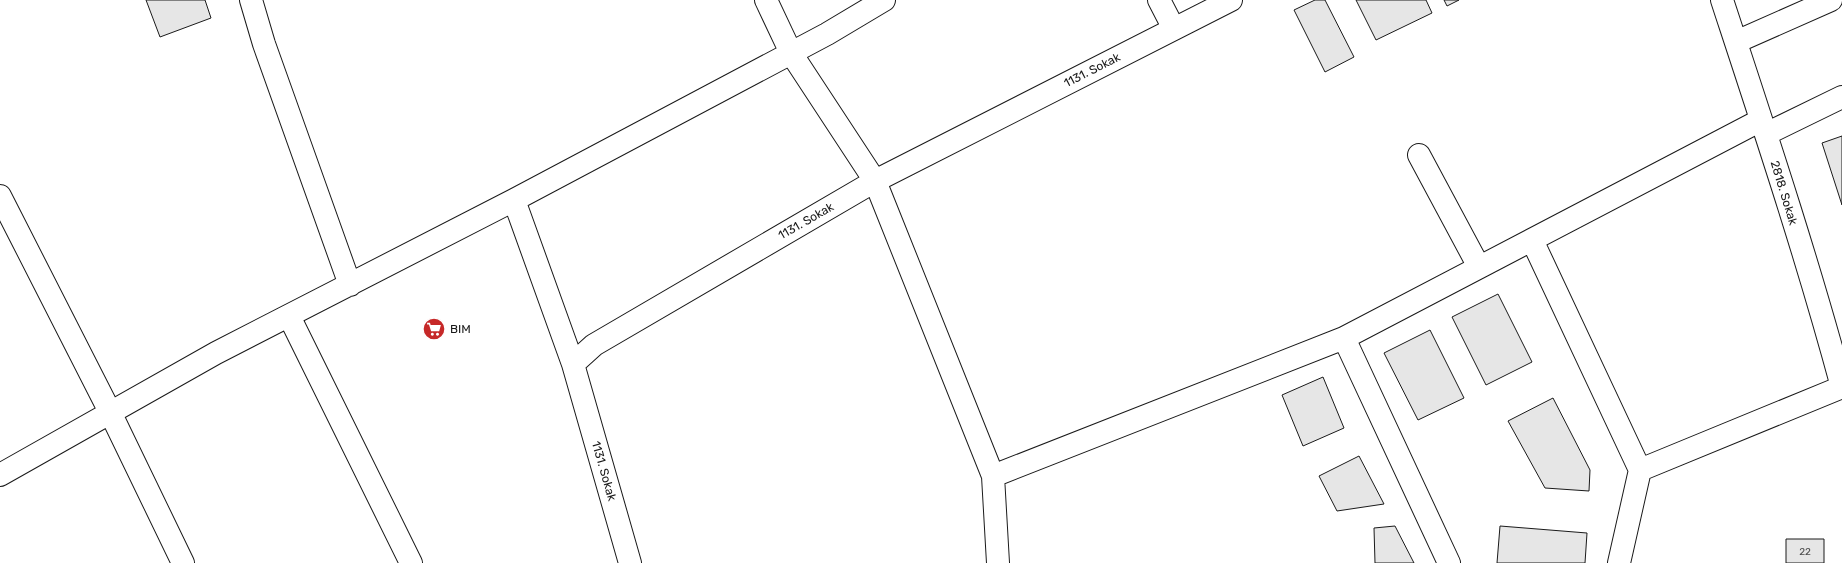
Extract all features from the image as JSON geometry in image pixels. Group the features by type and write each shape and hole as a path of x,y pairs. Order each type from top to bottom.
{"street":[{"path":"250,0 264,44 350,285"},
{"path":"766,0 791,53 875,181 993,476 998,563"},
{"path":"0,475 216,353 514,200 791,53 884,0"},
{"path":"1159,0 1174,29"},
{"name":"1131. Sokak","path":"630,563 573,364 594,345 875,181 1231,0"},
{"name":"2818. Sokak","path":"1722,0 1764,127 1824,321 1842,387"},
{"path":"1736,42 1831,0"},
{"path":"993,476 1344,338 1532,240 1764,127 1842,97"},
{"path":"1419,155 1479,267"},
{"path":"0,196 110,412 184,563"},
{"path":"514,200 573,364"},
{"path":"1532,240 1640,470 1619,563"},
{"path":"289,316 411,563"},
{"path":"1344,338 1449,563"},
{"path":"1640,470 1842,387"}],"building":[{"path":"146,0 205,0 211,18 160,37"},
{"path":"1315,0 1325,0 1354,57 1325,72 1294,10"},
{"path":"1356,0 1426,0 1432,13 1376,40"},
{"path":"1444,0 1459,0 1447,6"},
{"path":"1842,136 1842,205 1822,143"},
{"path":"1498,294 1532,362 1486,385 1452,317"},
{"path":"1430,330 1464,398 1418,420 1384,353"},
{"path":"1323,377 1344,428 1303,446 1282,395"},
{"path":"1553,398 1590,470 1589,491 1545,488 1508,421"},
{"path":"1359,456 1384,504 1337,511 1319,476"},
{"path":"1395,526 1414,563 1375,563 1374,528"},
{"path":"1500,526 1587,533 1585,563 1497,563"},
{"path":"1786,539 1824,539 1824,563 1786,563"}],"place":[{"name":"BIM","path":"434,329"}]}
